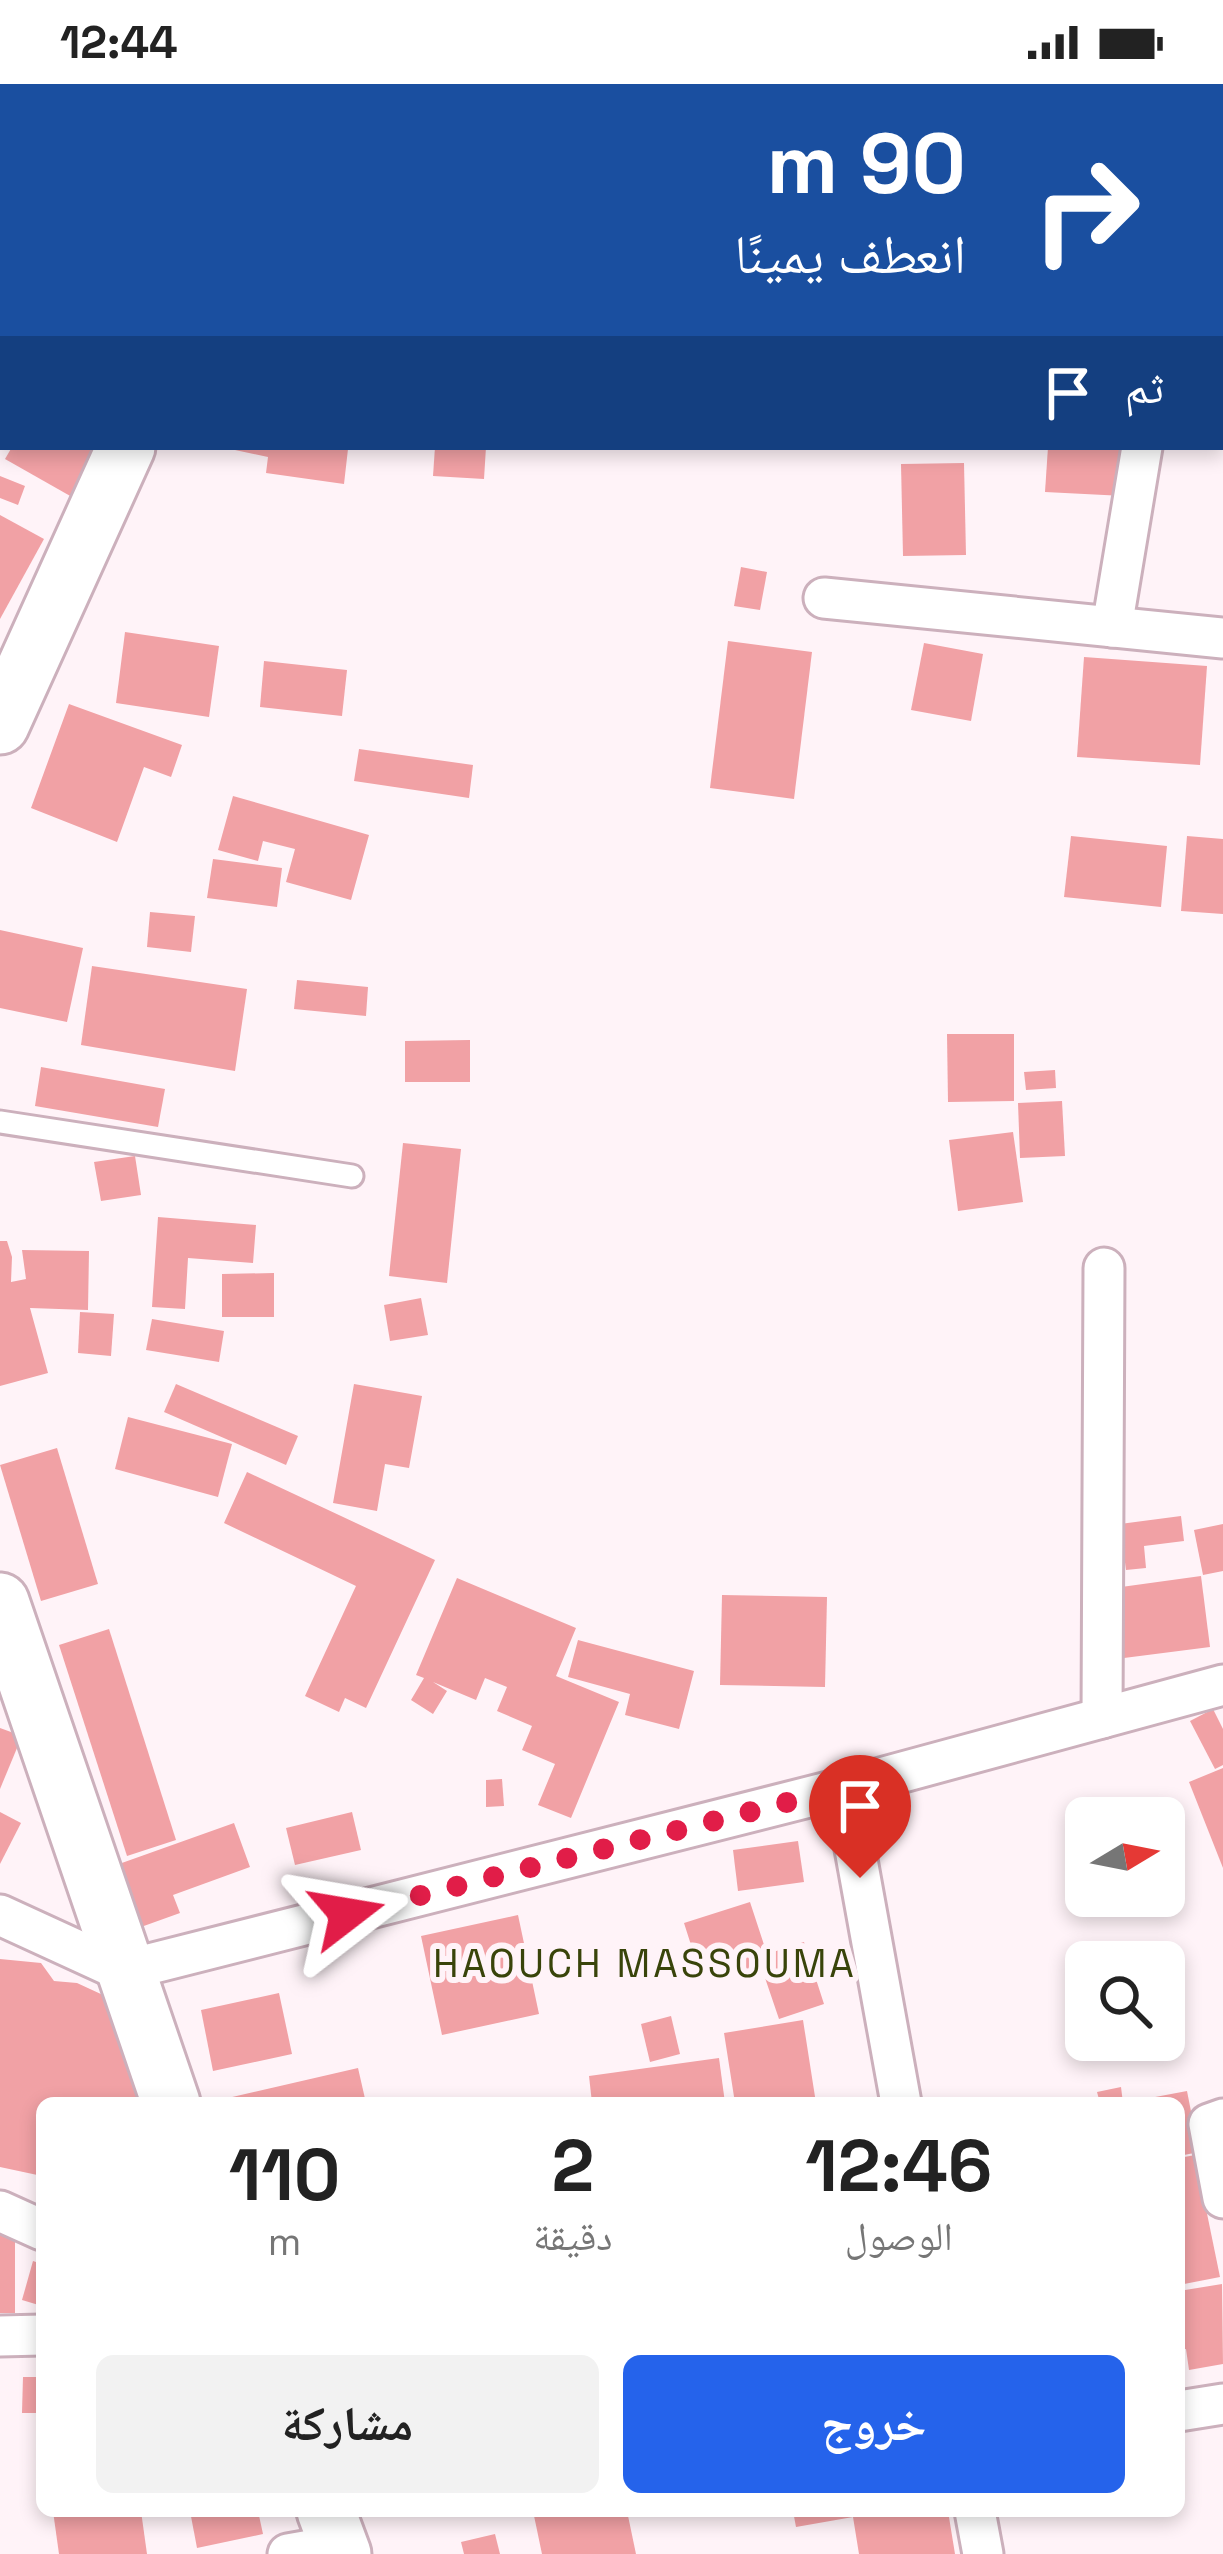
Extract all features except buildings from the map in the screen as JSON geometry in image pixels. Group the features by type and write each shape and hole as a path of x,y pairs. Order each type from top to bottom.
{"street":[{"path":"0,725 125,450"},
{"path":"1112,627 1142,450"},
{"path":"824,598 1223,638"},
{"path":"1102,1718 1104,1268"},
{"path":"0,1602 15,1683 169,2097"},
{"path":"0,1915 122,1971 844,1788 1223,1684"},
{"path":"844,1788 900,2097"},
{"path":"1223,2120 1209,2124 1223,2198"},
{"path":"0,2211 36,2227"},
{"path":"0,2336 36,2335"},
{"path":"1185,2410 1223,2404"},
{"path":"976,2517 983,2554"}],"lane":[{"path":"0,1122 352,1176"}],"district":[{"name":"HAOUCH MASSOUMA","path":"645,1963"}],"route":[{"path":"347,1914 844,1788 860,1878"}]}
